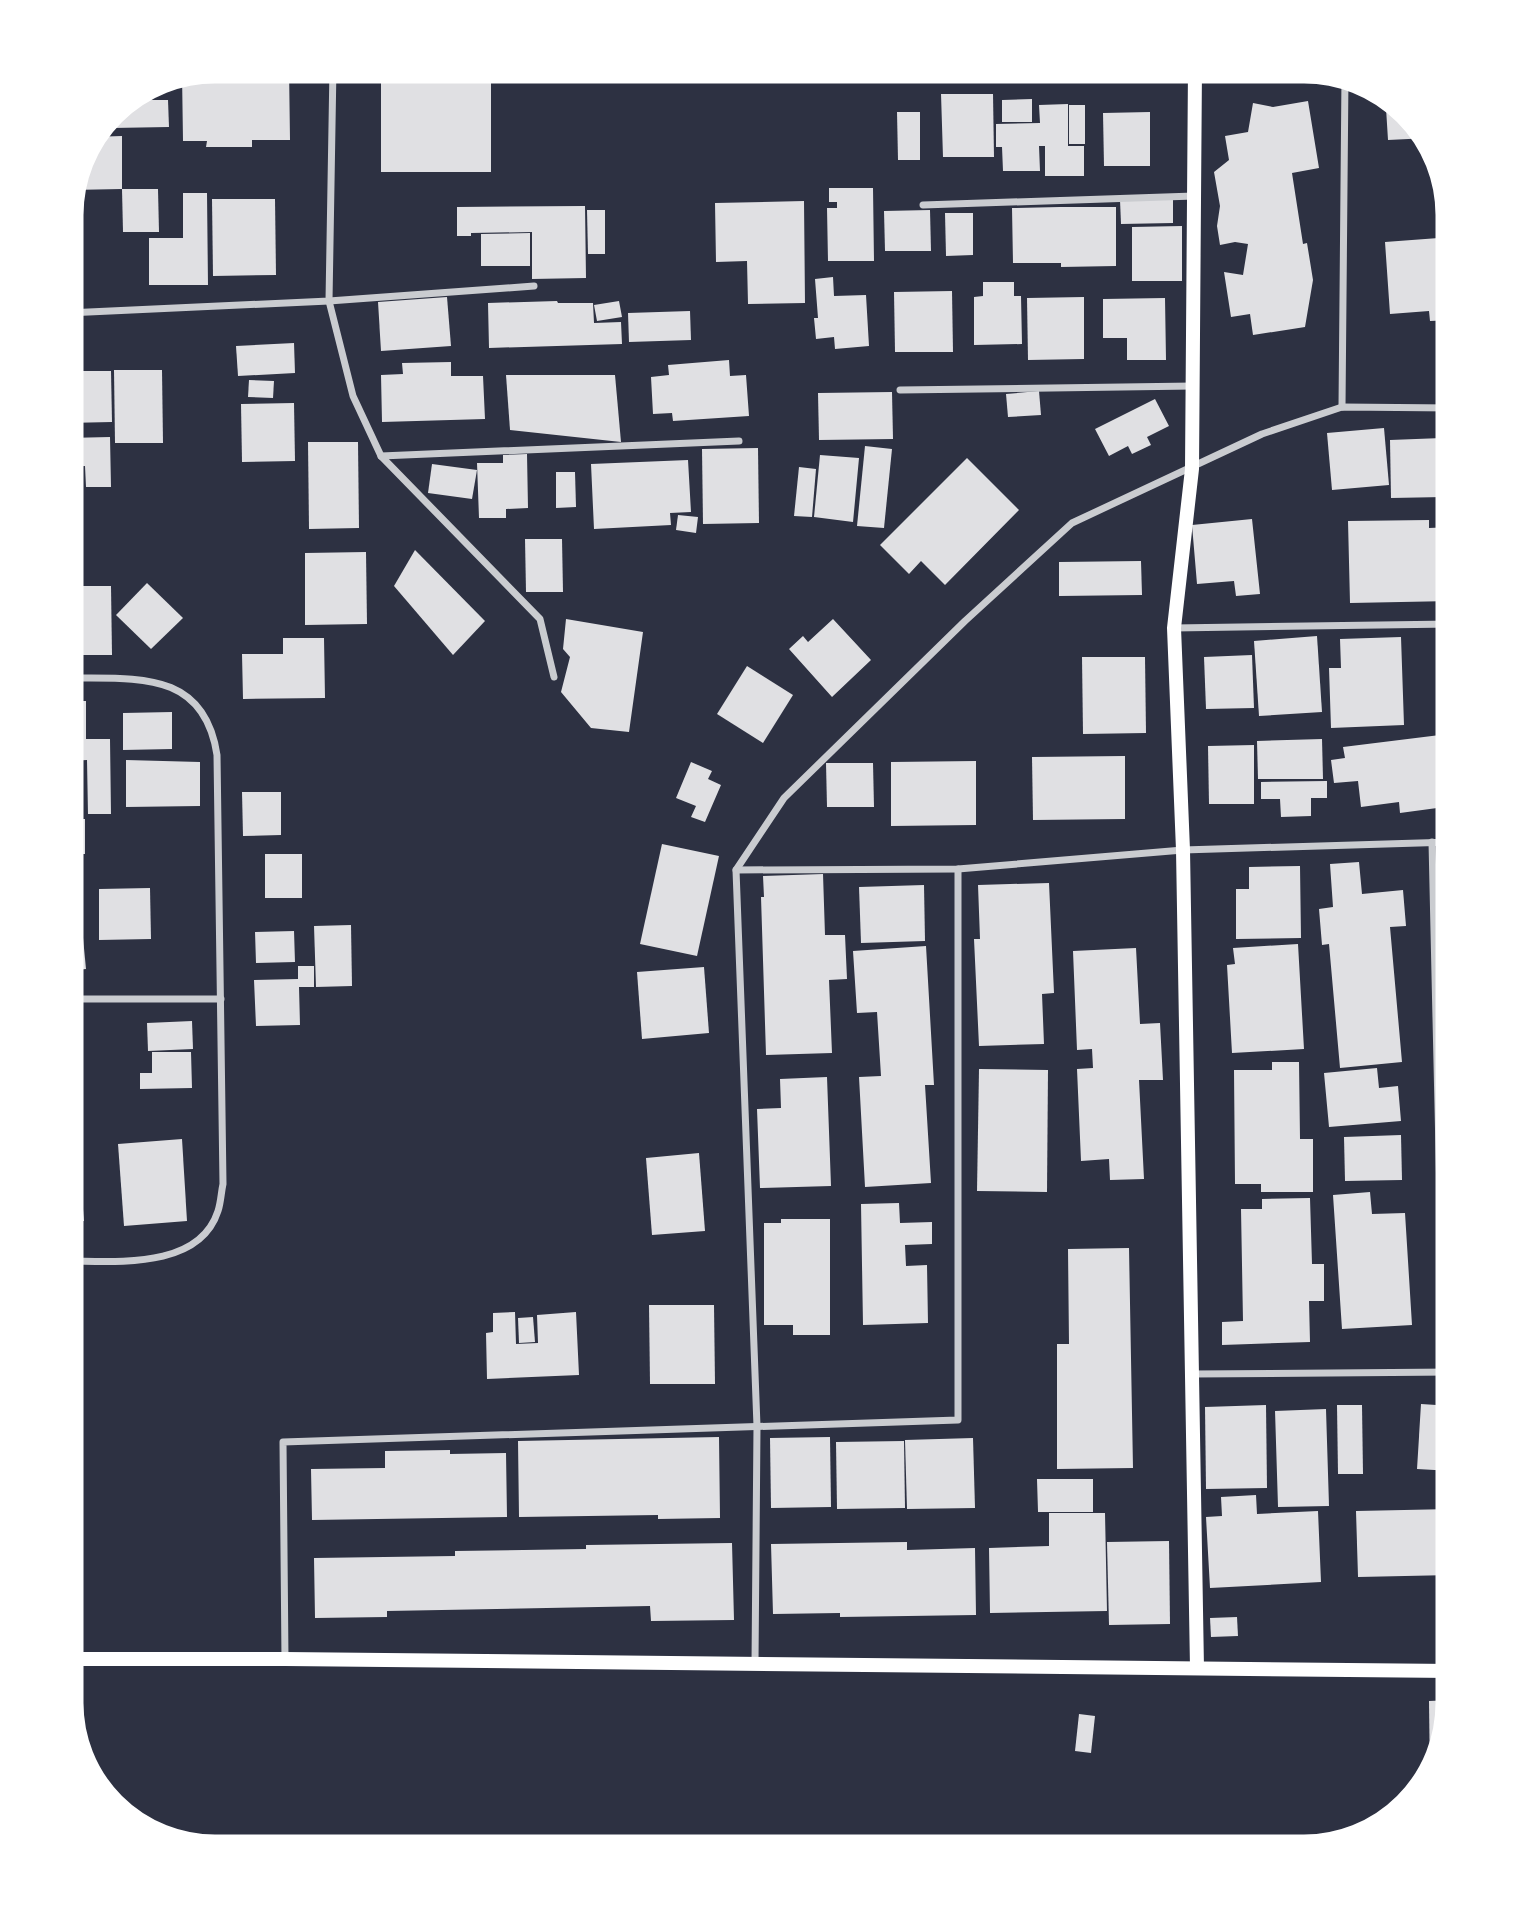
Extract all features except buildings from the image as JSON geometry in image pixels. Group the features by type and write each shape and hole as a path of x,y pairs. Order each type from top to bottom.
{"main road":[{"path":"1195,79 1192,469 1174,628 1183,850 1197,1668"},
{"path":"79,1660 285,1659 1440,1671"}],"street":[{"path":"333,79 329,301 353,396 381,456 540,619 554,677"},
{"path":"1342,407 1345,85"},
{"path":"923,205 1194,196"},
{"path":"79,312 329,301 534,286"},
{"path":"900,390 1193,386"},
{"path":"755,1664 757,1426 736,870 784,798 965,621 1072,523 1262,434 1342,407 1440,408"},
{"path":"381,456 738,441"},
{"path":"1174,628 1440,624"},
{"path":"79,678 130,678 156,682 183,693 203,710 214,733 218,769 223,1184 218,1212 208,1229 193,1244 173,1254 148,1261 79,1261"},
{"path":"1432,842 1440,1107"},
{"path":"736,870 957,869 1183,850 1440,842"},
{"path":"285,1659 283,1441 958,1420 957,869"},
{"path":"79,999 220,999"},
{"path":"1193,1374 1440,1372"}]}
